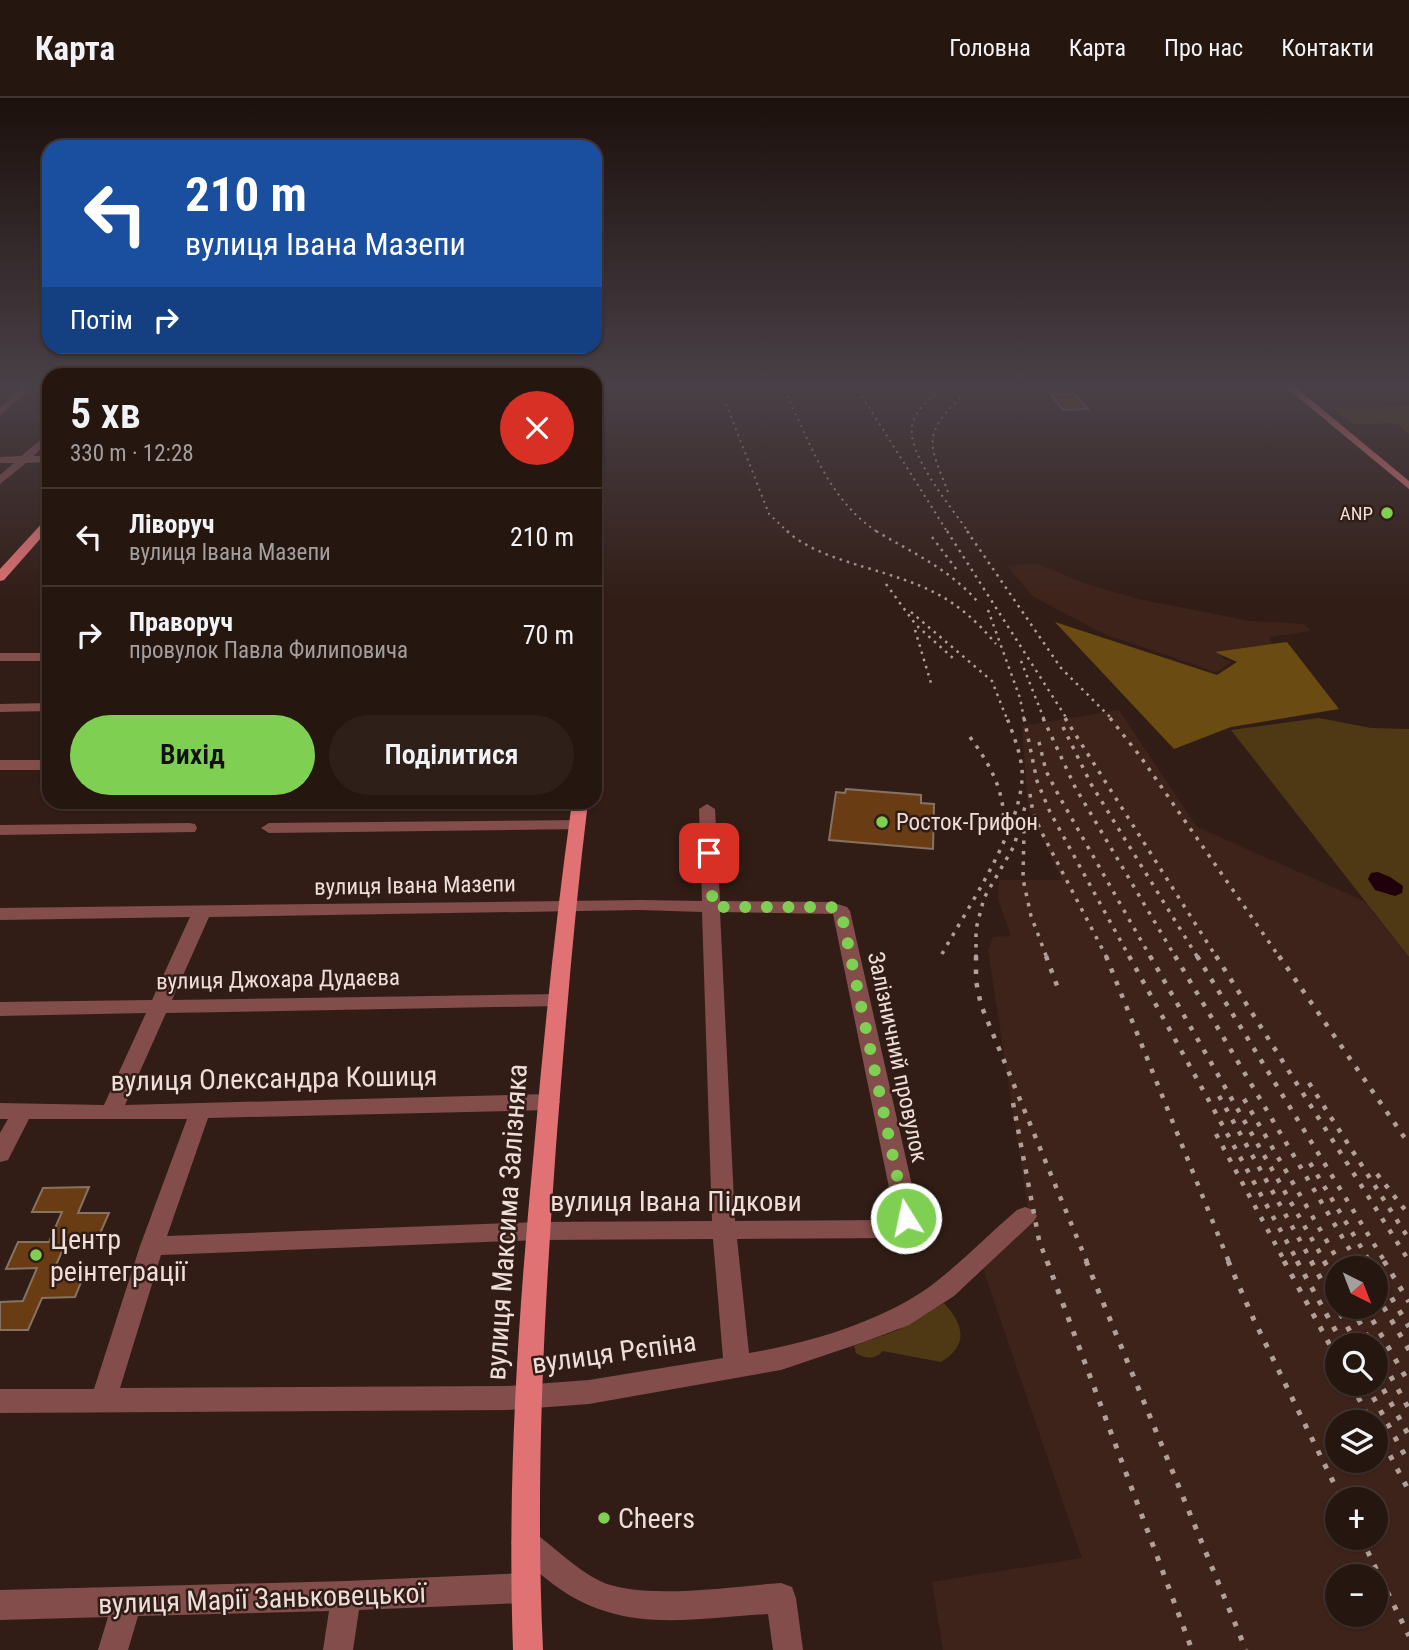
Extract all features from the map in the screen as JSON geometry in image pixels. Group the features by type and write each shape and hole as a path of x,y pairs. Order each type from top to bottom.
{"main road":[{"path":"1374,457 1409,486"},
{"path":"0,577 42,530"},
{"name":"вулиця Максима Залізняка","path":"528,1650 524,1588 526,1396 565,908 579,809"}],"street":[{"path":"0,481 23,459"},
{"path":"0,460 42,459"},
{"path":"0,657 42,657"},
{"path":"0,708 42,707"},
{"path":"0,765 42,765"},
{"path":"707,809 724,1230 737,1365"},
{"path":"269,828 577,825"},
{"path":"0,830 189,828"},
{"name":"вулиця Івана Мазепи","path":"0,914 640,905 831,907"},
{"name":"Залізничний провулок","path":"831,907 841,911 906,1212 904,1224"},
{"path":"111,1113 202,911"},
{"name":"вулиця Джохара Дудаєва","path":"0,1009 161,1004 557,999"},
{"name":"вулиця Олександра Кошиця","path":"0,1111 111,1113 548,1102"},
{"path":"103,1401 152,1246 201,1109"},
{"path":"0,1154 23,1111"},
{"name":"вулиця Рєпіна","path":"0,1401 526,1396 589,1392 781,1359 900,1318 945,1289 1025,1216"},
{"name":"вулиця Івана Підкови","path":"152,1246 538,1231 897,1229 904,1224"},
{"path":"525,1542 582,1586 598,1596 623,1604 781,1598 788,1650"},
{"name":"вулиця Марії Заньковецької","path":"0,1605 346,1596 524,1588"},
{"path":"338,1650 346,1596"},
{"path":"113,1650 127,1603"}],"shaded area":[{"path":"1036,563 1084,583 1138,599 1250,621 1304,624 1311,631 1269,637 1272,645 1220,657 1232,662 1216,672 1104,634 1032,596 1007,566"},
{"path":"1055,622 1217,675 1237,662 1215,652 1287,642 1339,709 1231,727 1174,749"},
{"path":"1119,710 1197,827 1364,901 1409,957 1409,1650 943,1650 932,1582 1082,1558 979,1257 1028,1209 988,950 993,937 1011,936 998,899 999,880 1062,880 1028,808 1022,726"},
{"path":"1319,718 1371,728 1409,729 1409,957 1231,730"},
{"path":"1378,872 1403,886 1402,893 1395,896 1375,890 1368,879 1371,873"},
{"path":"944,1303 956,1319 960,1342 941,1362 883,1351 870,1358 856,1353 854,1346 898,1330"}],"building":[{"name":"Росток-Грифон","path":"846,789 921,795 921,803 934,804 933,849 829,840 836,792 845,793"},
{"name":"Центр реінтеграції","path":"89,1187 78,1213 109,1213 98,1238 67,1239 54,1270 86,1270 75,1297 42,1298 28,1330 0,1330 0,1302 23,1301 37,1268 6,1269 18,1242 49,1242 62,1212 32,1212 43,1188"}],"railway":[{"path":"747,457 769,514 789,533"},
{"path":"816,457 846,504 877,532"},
{"path":"901,457 948,533"},
{"path":"919,457 969,533"},
{"path":"935,457 948,492"},
{"path":"787,531 804,544 824,553 937,594 967,614 996,644"},
{"path":"947,531 1067,719"},
{"path":"967,531 1061,668 1112,719"},
{"path":"877,532 943,571 978,602"},
{"path":"932,537 957,570"},
{"path":"886,584 916,625 954,659"},
{"path":"988,610 1020,698 1024,719"},
{"path":"911,612 992,681 1007,719"},
{"path":"915,630 931,683"},
{"path":"1021,661 1044,719"},
{"path":"942,954 980,889 1015,814 1021,790 1022,769 1007,718"},
{"path":"1024,718 1037,781 1050,812 1130,958"},
{"path":"1043,718 1075,787 1176,958"},
{"path":"1065,718 1217,958"},
{"path":"1110,718 1140,756 1280,958"},
{"path":"1063,727 1091,784 1198,958"},
{"path":"970,737 996,781 1004,818 1003,831"},
{"path":"1039,742 1046,771 1151,958"},
{"path":"1030,794 1033,813 1041,831 1106,956"},
{"path":"1026,803 1014,846 984,898 976,929 976,981 981,1005 1087,1262"},
{"path":"1024,830 1023,879 1031,916 1047,958"},
{"path":"1046,956 1059,991"},
{"path":"1106,956 1229,1262"},
{"path":"1129,956 1298,1262"},
{"path":"1150,956 1325,1262"},
{"path":"1175,956 1353,1256"},
{"path":"1197,956 1381,1256"},
{"path":"1216,956 1409,1261"},
{"path":"1279,956 1409,1144"},
{"path":"1309,1083 1409,1239"},
{"path":"1219,1096 1312,1262"},
{"path":"1244,1099 1336,1256"},
{"path":"1013,1103 1039,1240 1047,1262"},
{"path":"1216,1134 1285,1262"},
{"path":"1310,1163 1366,1256"},
{"path":"1377,1174 1409,1215"},
{"path":"1047,1261 1192,1650"},
{"path":"1086,1261 1246,1650"},
{"path":"1228,1261 1336,1487"},
{"path":"1284,1261 1325,1336"},
{"path":"1297,1261 1337,1333"},
{"path":"1311,1261 1351,1333"},
{"path":"1388,1268 1409,1302"},
{"path":"1388,1292 1409,1327"},
{"path":"1388,1314 1409,1350"},
{"path":"1358,1320 1366,1333"},
{"path":"1373,1320 1409,1383"},
{"path":"1388,1371 1409,1409"},
{"path":"1357,1396 1365,1410"},
{"path":"1373,1396 1409,1463"},
{"path":"1387,1396 1409,1436"},
{"path":"1388,1452 1409,1491"},
{"path":"1367,1550 1409,1636"}],"place":[{"name":"ANP","path":"1387,513"},
{"name":"Росток-Грифон","path":"882,822"},
{"name":"Центр реінтеграції","path":"36,1255"},
{"name":"Cheers","path":"604,1518"}],"route":[{"path":"709,853 713,907 831,907 841,911 906,1218"}]}
